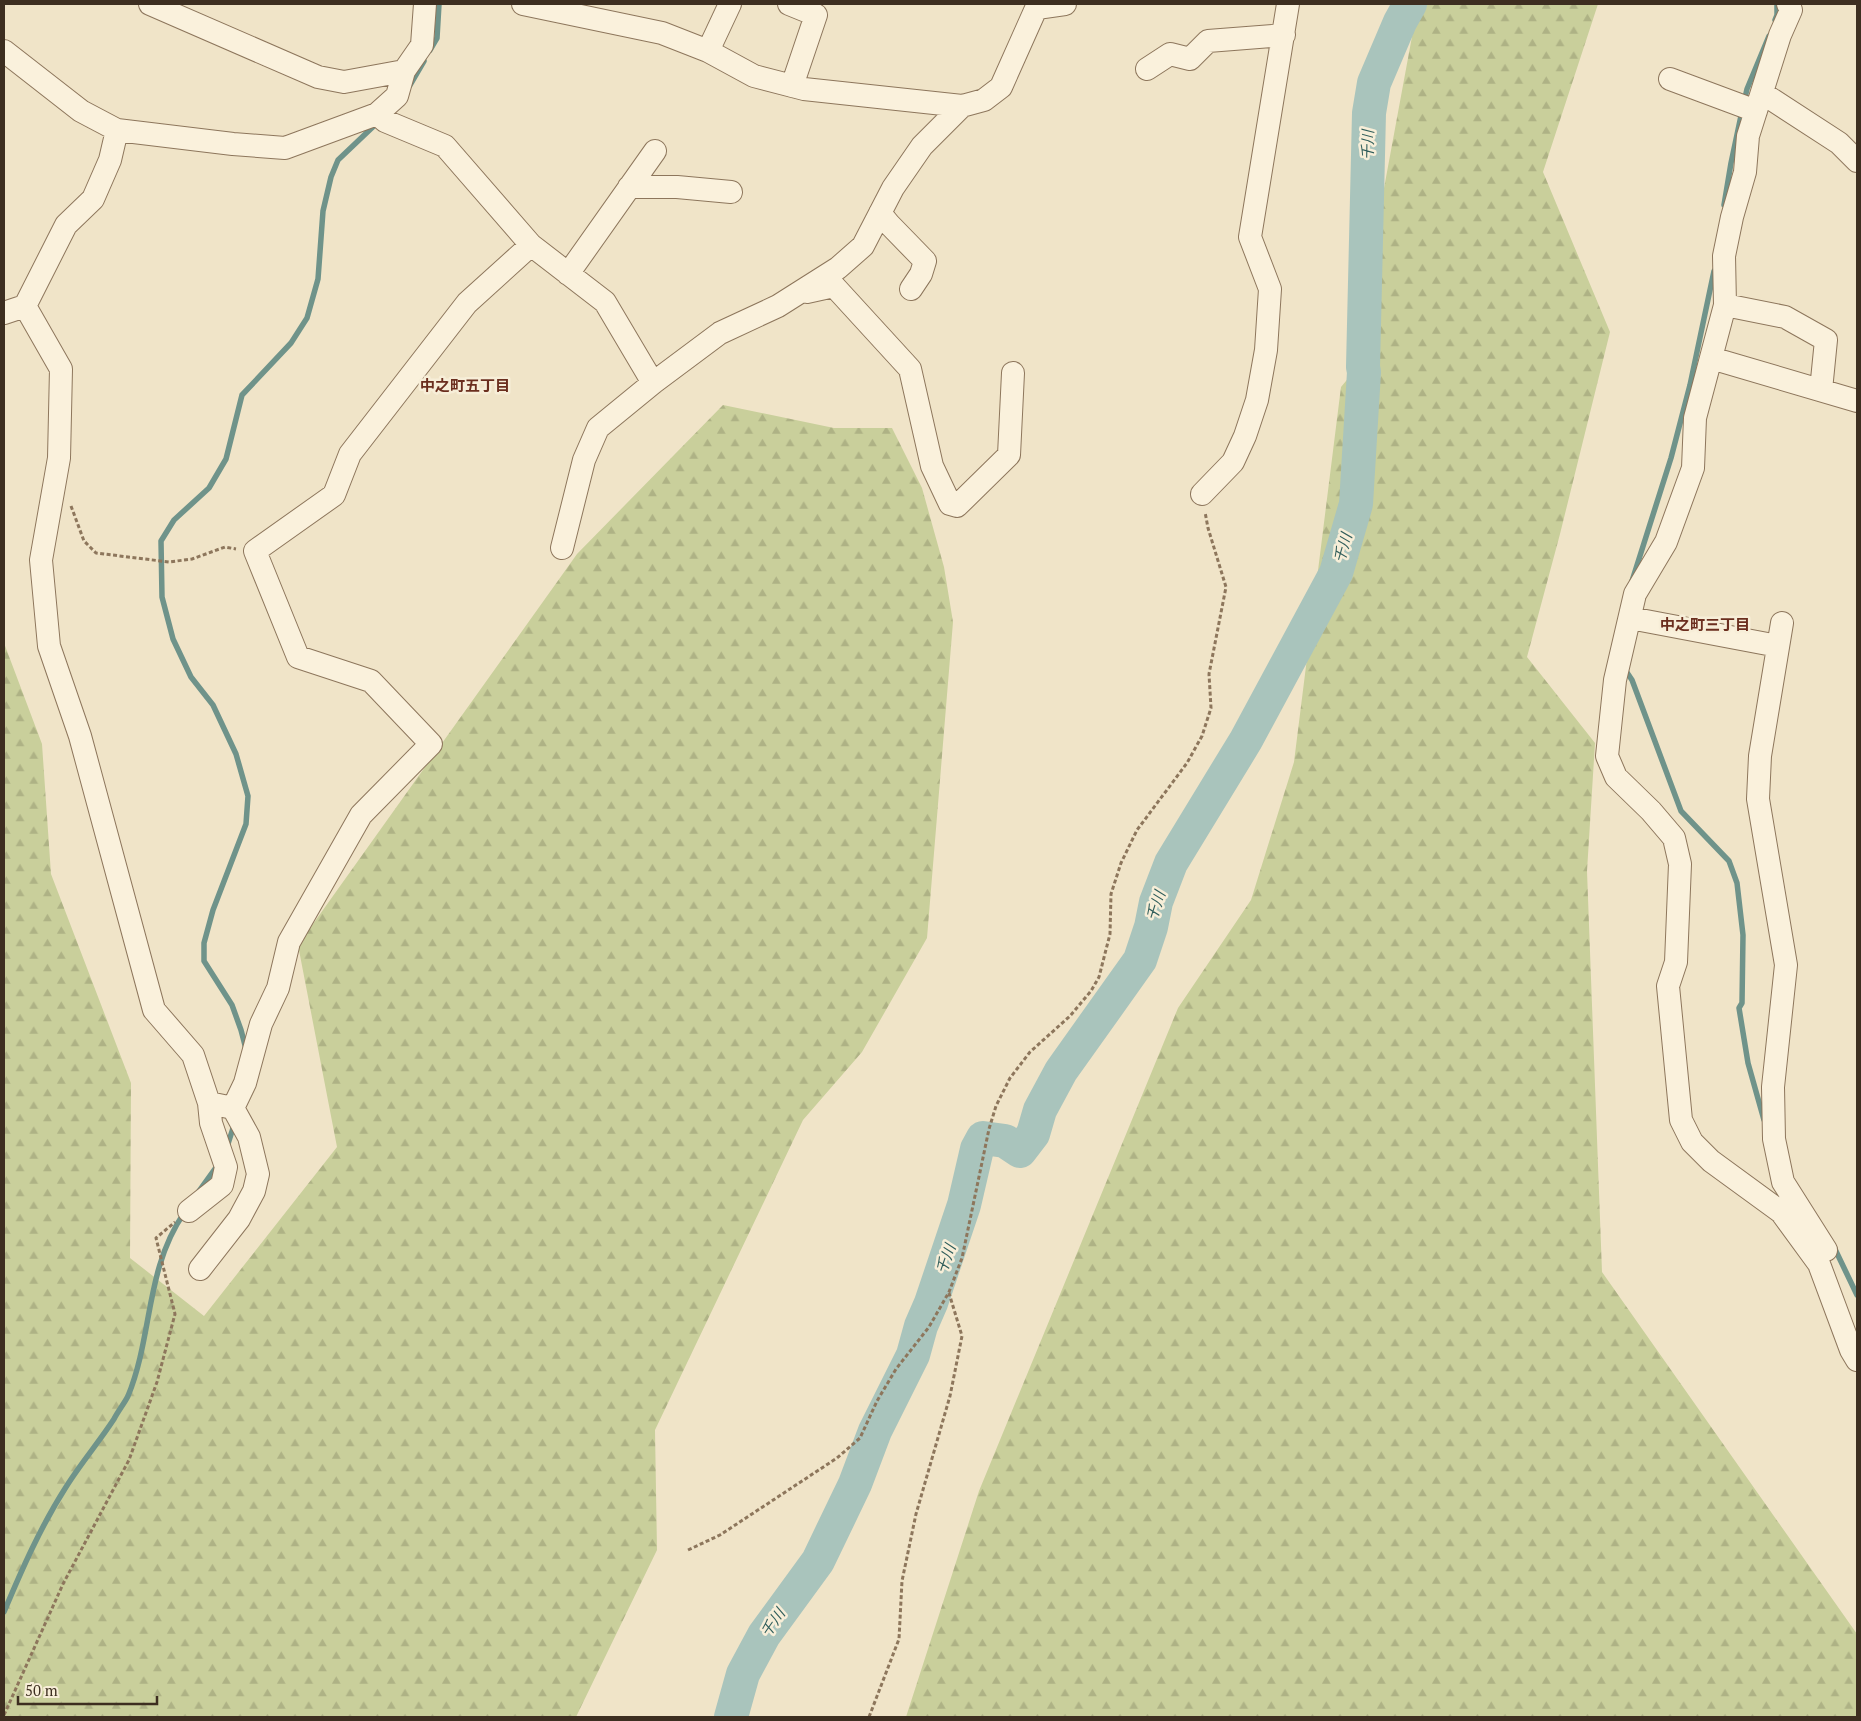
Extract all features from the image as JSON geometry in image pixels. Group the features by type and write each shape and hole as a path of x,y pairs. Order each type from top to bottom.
{"street":[{"path":"150,4 318,77 344,82 404,71"},
{"path":"4,51 81,111 117,130 233,144 285,148 378,114 397,96 404,71 422,45 425,4"},
{"path":"523,4 662,33 708,51 754,76 804,89 962,106 984,100 1001,87 1037,6 1065,4"},
{"path":"708,51 730,4"},
{"path":"789,4 816,15 792,86"},
{"path":"1202,494 1232,462 1245,436 1257,400 1266,350 1270,289 1250,237 1288,4"},
{"path":"1794,6 1780,35 1748,136 1745,172 1732,217 1724,256 1725,306 1695,418 1693,468 1666,542 1635,594 1615,680 1607,756 1616,777 1651,811 1674,838 1680,864 1676,962 1668,986 1681,1120 1692,1142 1711,1161 1781,1212 1819,1264 1851,1350 1857,1360"},
{"path":"1147,69 1170,54 1190,58 1208,41 1284,35"},
{"path":"1670,79 1759,102 1839,143 1857,161"},
{"path":"562,548 584,460 598,428 720,333 778,306 838,268 863,246 893,188 922,146 962,106"},
{"path":"378,114 385,121 445,146 532,245 605,302 653,384"},
{"path":"4,313 25,306 66,225 93,199 110,160 117,130"},
{"path":"568,274 655,151"},
{"path":"630,187 677,187 731,192"},
{"path":"880,213 925,261 921,274 911,289"},
{"path":"233,1108 245,1084 261,1024 278,988 289,942 361,815 431,744 371,681 298,657 255,551 334,495 350,454 467,303 532,245"},
{"path":"797,294 834,286 910,369 932,466 950,504 957,506 1009,455 1014,373"},
{"path":"25,306 61,368 59,458 41,560 49,646 80,736 154,1010 193,1054 209,1103 211,1123 226,1167 222,1185 189,1211"},
{"path":"1725,306 1785,317 1826,340 1821,390"},
{"path":"1711,358 1857,401"},
{"path":"1630,618 1778,646"},
{"path":"1782,624 1760,756 1758,799 1786,966 1773,1086 1774,1139 1783,1182 1827,1252 1819,1264"},
{"path":"200,1269 239,1219 254,1191 258,1174 249,1137 233,1108 209,1103"}],"path":[{"path":"54,481 62,482 84,541 96,553 169,562 192,559 225,547 255,551"},
{"path":"688,1550 720,1535 837,1458 860,1438 876,1401 896,1369 929,1327 949,1292 962,1258 989,1129 996,1106 1010,1078 1030,1052 1070,1016 1092,991 1099,977 1110,934 1111,894 1121,864 1137,830 1187,763 1202,736 1211,708 1209,674 1226,587 1208,528 1202,494"},
{"path":"4,1715 63,1584 129,1460 157,1382 175,1314 156,1238 189,1211"},
{"path":"869,1717 899,1639 902,1581 914,1524 950,1396 962,1336 949,1292"}],"green space":[{"path":"1418,4 1598,4 1543,172 1610,332 1560,534 1527,657 1595,743 1587,871 1602,1272 1857,1634 1857,1717 906,1717 979,1491 1178,1008 1251,900 1294,762 1341,387 1370,352 1382,199"},
{"path":"723,405 834,428 892,428 922,488 944,567 953,622 927,938 862,1052 803,1120 655,1430 657,1550 576,1717 4,1717 4,643 42,744 51,874 131,1083 130,1258 204,1316 337,1147 298,945 577,554"}],"waterway":[{"path":"430,50 437,38 439,4"},
{"name":"千川","path":"731,1717 743,1674 764,1635 818,1561 855,1484 875,1431 913,1355 921,1326 931,1303 964,1205 977,1149 983,1138 1005,1141 1020,1151 1033,1134 1040,1110 1061,1071 1140,960 1151,927 1156,902 1171,863 1246,740 1336,573 1356,504 1364,372 1369,113 1374,83 1400,22 1410,4"},
{"path":"1775,20 1777,4"},
{"path":"1744,102 1747,89 1769,36"},
{"path":"410,85 424,61"},
{"path":"1724,205 1742,111"},
{"path":"246,1049 232,1005 204,961 204,943 213,910 246,824 248,796 236,754 213,705 191,677 173,639 162,597 161,541 174,520 209,488 226,459 242,395 291,343 307,318 318,279 323,211 331,177 338,160 378,122"},
{"path":"1632,581 1671,458 1690,385 1714,271"},
{"path":"1624,668 1632,680 1681,811 1729,861 1737,883 1743,935 1742,1003 1739,1008 1748,1063 1764,1120"},
{"path":"227,1147 234,1125"},
{"path":"199,1191 217,1166"},
{"path":"4,1612 48,1517 128,1396 142,1350 162,1257 171,1235 184,1213"},
{"path":"1834,1247 1857,1295"}],"district":[{"name":"中之町五丁目","path":"465,386"},
{"name":"中之町三丁目","path":"1705,625"}]}
